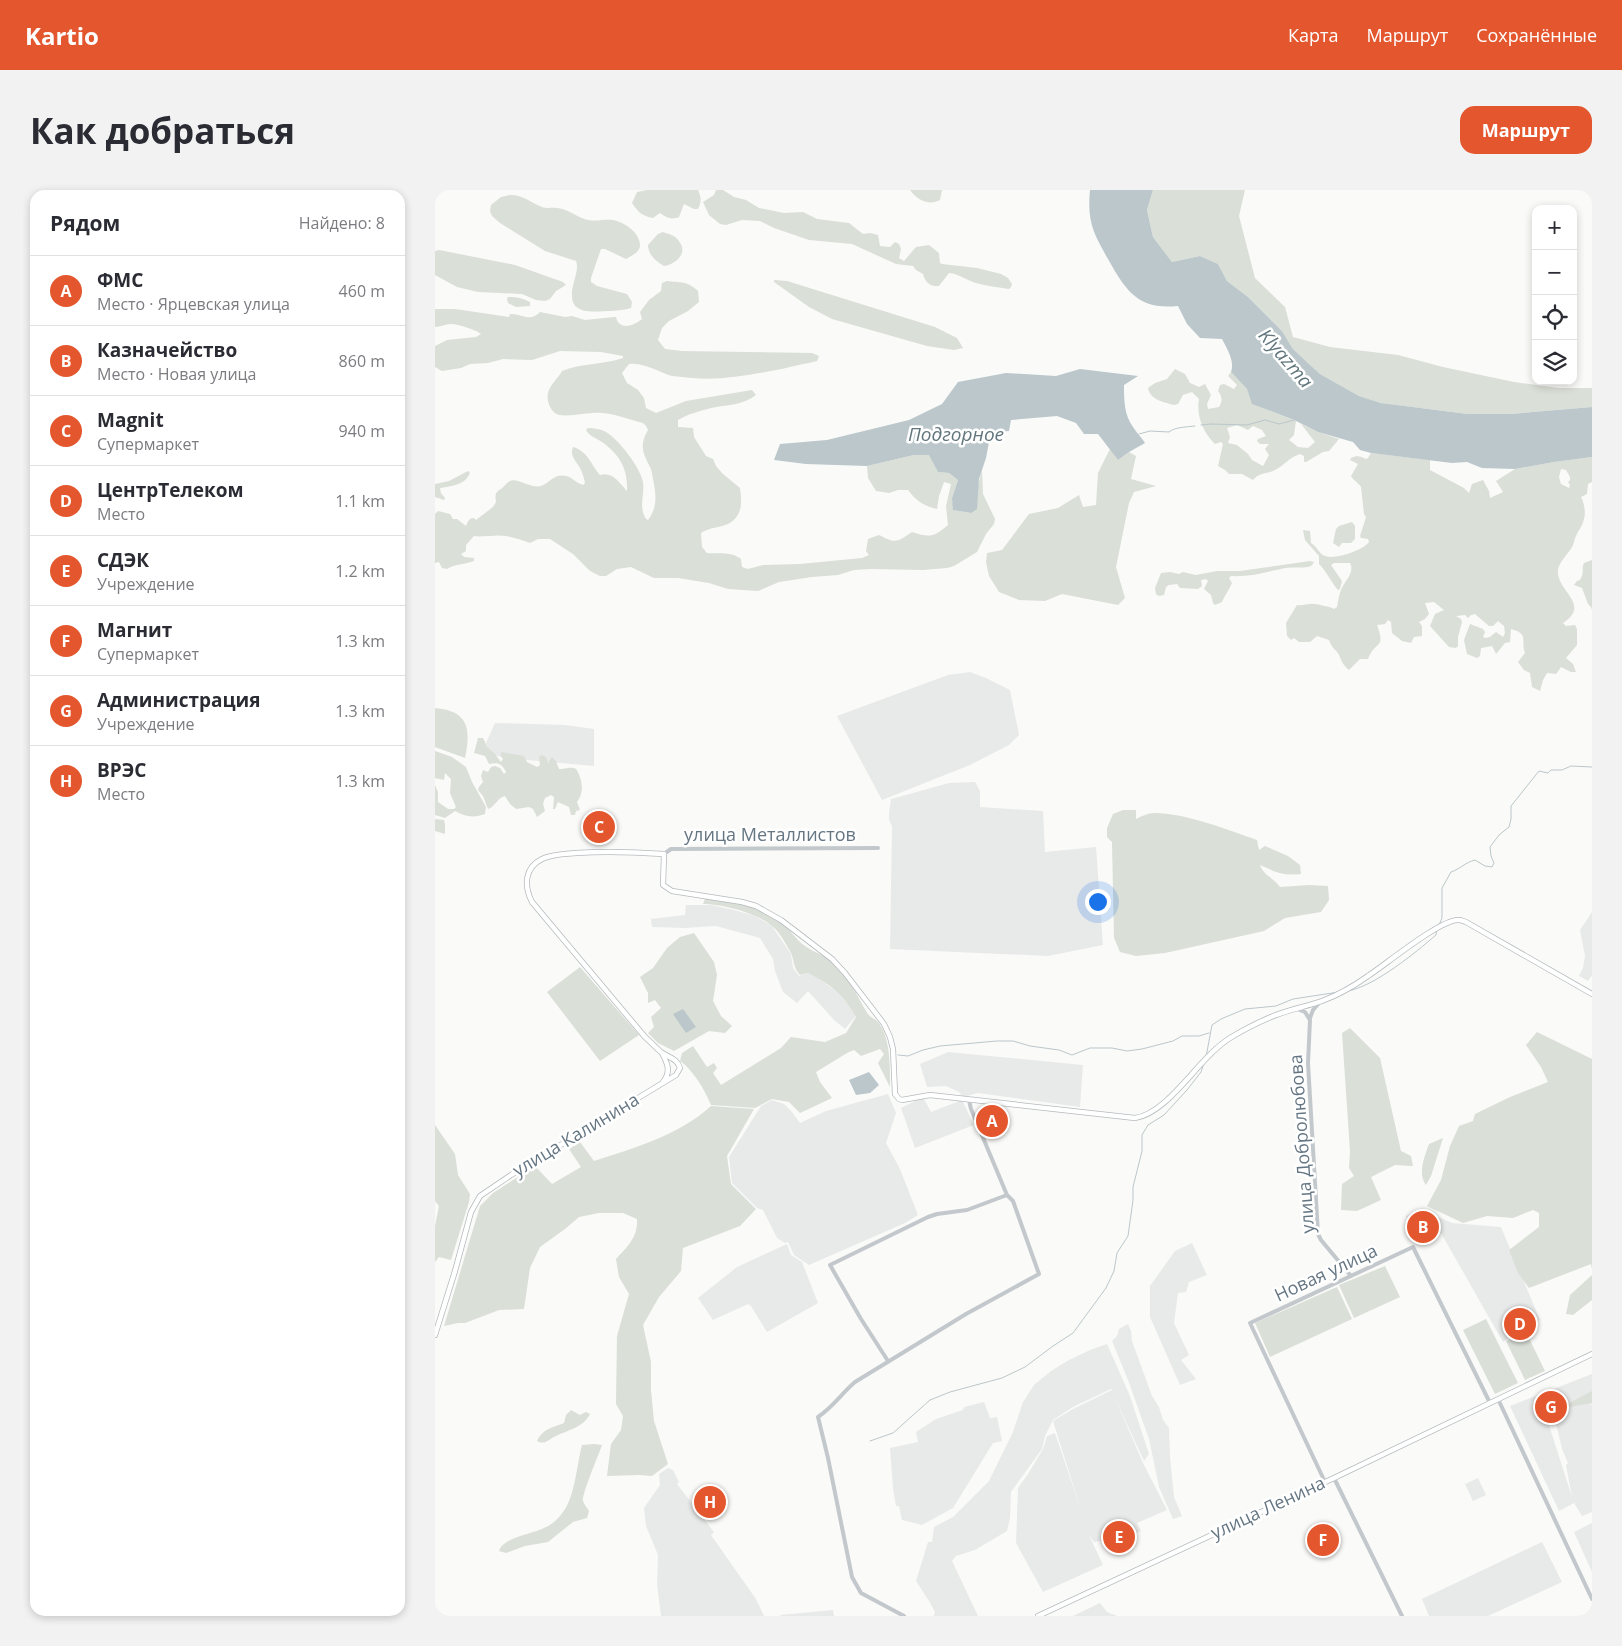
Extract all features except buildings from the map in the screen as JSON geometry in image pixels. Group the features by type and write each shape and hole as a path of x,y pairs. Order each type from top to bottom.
{"main road":[{"path":"671,1057 662,1053 645,1038 529,896 527,875 533,866 543,858 617,852 664,854 663,885 672,891 755,906 781,920 832,959 884,1024 893,1049 895,1094 902,1100 925,1096 1135,1118 1143,1117 1158,1108 1198,1066 1228,1039 1272,1016 1322,1001 1343,991 1369,976 1427,934 1458,919 1592,994"},
{"path":"662,1053 668,1065 668,1074 662,1083"},
{"path":"665,1058 671,1057"},
{"name":"улица Калинина","path":"435,1335 474,1204 480,1196 487,1189 673,1077 679,1072 680,1068 678,1063 671,1057"},
{"path":"668,1074 670,1077 673,1077"},
{"name":"улица Ленина","path":"1038,1616 1334,1478 1592,1354"}],"street":[{"name":"улица Металлистов","path":"664,854 671,849 878,848"},
{"path":"1310,1020 1313,1010 1322,1001"},
{"path":"1295,1009 1305,1012 1310,1020"},
{"name":"улица Добролюбова","path":"1310,1020 1308,1063 1318,1234 1351,1276"},
{"path":"904,1616 861,1593 852,1577 818,1417 831,1408 855,1382 966,1314 1039,1274 1013,1201 1007,1195 969,1100"},
{"path":"888,1361 830,1265 928,1217 967,1210 1007,1195"},
{"name":"Новая улица","path":"1325,1482 1250,1323 1413,1247 1490,1403"},
{"path":"1498,1399 1592,1599"},
{"path":"1334,1478 1402,1616"}],"shaded area":[{"path":"647,190 698,190 700,204 698,209 694,209 684,204 679,217 676,218 669,218 660,213 653,218 649,217 636,209 632,203 637,192"},
{"path":"716,190 723,190 759,208 784,213 803,212 817,219 849,223 863,234 878,235 880,246 890,247 895,242 899,244 901,249 899,258 904,261 916,247 929,245 939,253 940,263 942,264 977,268 1001,274 1008,278 1012,284 1009,289 988,286 949,273 939,286 933,286 913,266 896,264 852,244 809,240 760,221 742,220 726,225 720,224 709,215 703,202 714,195"},
{"path":"910,190 942,190 940,200 928,202 916,197"},
{"path":"1153,190 1245,190 1239,216 1255,278 1285,307 1293,337 1330,347 1398,355 1514,382 1558,388 1592,388 1592,407 1510,414 1468,414 1381,403 1359,396 1320,374 1309,364 1293,349 1282,331 1248,297 1227,281 1218,264 1200,256 1172,262 1153,237 1147,210"},
{"path":"510,195 523,198 544,208 564,210 594,221 616,221 632,230 640,244 639,250 626,259 601,249 591,278 591,282 597,286 627,294 632,302 631,308 593,312 576,307 572,296 577,269 576,261 545,251 492,216 490,211 491,205 501,197"},
{"path":"663,232 677,238 682,249 682,253 677,260 664,266 655,260 648,249 648,245 658,234"},
{"path":"439,250 515,265 563,282 566,285 545,301 536,300 522,294 478,292 457,287 435,275 435,251"},
{"path":"774,280 787,281 935,327 957,338 963,348 954,350 927,346 832,319 809,307 774,282"},
{"path":"667,281 683,283 694,287 698,291 699,302 688,311 669,321 662,328 658,340 665,349 682,351 812,353 819,356 817,361 787,368 722,378 707,379 672,376 635,364 629,364 622,373 627,383 638,390 644,398 646,408 656,413 686,401 752,390 756,395 740,403 703,410 678,420 678,427 693,428 694,437 706,456 713,459 723,474 740,488 741,503 739,513 733,521 701,533 702,547 707,553 725,553 737,556 741,559 742,567 748,569 763,565 800,564 862,558 869,555 866,551 868,539 879,535 896,541 912,532 928,536 935,534 948,525 946,506 951,484 944,482 937,509 921,503 908,490 898,490 889,493 876,491 868,478 867,466 914,455 930,455 938,472 949,473 958,480 952,498 954,510 971,513 982,470 983,494 995,519 994,524 986,534 977,552 954,566 947,568 854,570 838,575 779,582 758,591 728,589 709,583 678,578 654,578 631,567 617,569 606,576 600,576 590,571 573,554 550,539 538,539 530,543 505,536 474,536 466,545 466,551 461,554 464,557 474,558 474,561 447,569 442,568 439,562 435,563 435,514 438,511 450,514 453,519 457,519 466,526 470,519 474,518 476,520 493,507 496,502 497,493 510,481 541,486 562,475 583,485 585,483 581,470 572,453 573,447 586,455 600,475 612,476 627,491 626,476 622,463 614,452 589,434 586,430 588,428 602,430 611,436 623,447 638,469 643,482 642,510 648,520 653,510 655,490 652,471 645,458 643,449 648,430 643,423 602,413 559,415 551,409 548,403 549,390 562,371 615,360 623,358 623,356 601,352 560,351 532,360 503,359 442,371 435,367 435,346 447,340 476,337 481,334 454,324 435,327 435,309 455,309 509,317 510,314 514,314 533,317 540,312 565,317 572,316 585,320 616,317 620,324 627,326 635,324 642,319 640,312 649,300 661,291 662,283"},
{"path":"508,297 530,302 530,306 516,307 508,303"},
{"path":"1175,369 1185,374 1190,383 1199,387 1205,384 1211,395 1207,404 1208,409 1219,407 1221,403 1218,391 1220,385 1224,384 1234,389 1237,385 1228,376 1231,372 1247,389 1253,404 1296,421 1294,435 1289,440 1298,447 1308,448 1315,442 1301,424 1339,439 1329,451 1323,452 1306,462 1304,462 1304,456 1300,454 1292,457 1275,470 1261,474 1253,480 1242,474 1229,474 1218,466 1223,444 1221,442 1215,444 1204,429 1198,405 1199,399 1192,392 1183,395 1178,404 1174,405 1154,398 1149,392 1148,388 1155,383 1167,379","holes":["1237,425 1248,430 1253,426 1262,430 1266,436 1257,441 1260,444 1269,444 1265,449 1269,455 1263,466 1252,460 1237,445 1228,443 1230,437 1227,428"]},
{"path":"1110,449 1118,460 1129,452 1136,456 1131,479 1156,486 1134,492 1129,503 1116,567 1125,598 1118,605 1062,594 1045,601 1019,600 999,592 989,576 986,562 987,553 1002,550 1029,514 1058,508 1079,495 1083,507 1096,505 1098,473"},
{"path":"1371,453 1430,460 1430,470 1464,488 1469,493 1472,484 1483,480 1489,491 1490,498 1503,492 1496,481 1515,469 1592,457 1592,482 1588,484 1587,494 1581,497 1585,517 1575,537 1573,546 1558,570 1559,578 1574,603 1574,610 1571,616 1563,623 1566,626 1575,625 1577,629 1577,645 1566,658 1573,664 1576,672 1571,672 1561,667 1556,674 1547,673 1540,691 1532,687 1530,673 1524,670 1518,662 1525,653 1522,635 1511,629 1510,642 1505,643 1496,654 1492,646 1481,648 1480,656 1477,658 1467,654 1464,640 1470,624 1483,629 1485,632 1483,637 1486,638 1496,632 1503,637 1505,633 1504,626 1498,621 1493,626 1489,626 1475,614 1468,618 1465,615 1456,616 1462,622 1458,646 1456,648 1449,647 1430,626 1435,614 1444,610 1434,602 1425,603 1429,614 1419,622 1422,626 1422,636 1414,637 1411,643 1402,641 1392,633 1391,622 1388,620 1385,624 1377,625 1381,638 1379,644 1368,659 1360,659 1349,670 1345,667 1329,640 1317,636 1310,642 1299,642 1294,638 1291,640 1287,636 1286,623 1297,605 1315,604 1334,609 1337,607 1341,590 1351,570 1350,563 1334,563 1331,565 1342,581 1338,590 1319,564 1319,556 1305,540 1303,530 1310,531 1311,543 1323,555 1330,557 1349,554 1369,542 1368,539 1361,538 1360,536 1366,517 1361,487 1351,476 1358,464 1350,460 1357,456 1368,458","holes":["1561,469 1566,470 1570,477 1568,482 1569,488 1561,484 1559,477"]},
{"path":"468,471 470,473 465,480 453,486 440,488 445,498 444,500 435,497 435,484 449,481"},
{"path":"1352,522 1355,526 1355,539 1351,543 1342,543 1339,547 1333,543 1336,529 1339,526"},
{"path":"1592,560 1592,610 1582,588 1574,585 1580,580 1584,563"},
{"path":"1314,562 1308,567 1285,568 1251,575 1231,576 1229,578 1232,583 1222,602 1215,605 1211,595 1204,589 1208,581 1206,579 1201,580 1202,586 1198,589 1180,588 1177,584 1166,587 1164,595 1159,596 1156,594 1155,588 1161,573 1179,574 1183,572 1196,575"},
{"path":"970,672 1010,690 1019,735 1009,745 970,765 882,800 837,716 948,675"},
{"path":"435,708 455,713 465,723 468,738 465,758 435,747"},
{"path":"495,723 565,725 594,729 594,766 506,758 482,752"},
{"path":"478,738 483,738 486,746 501,762 503,759 501,752 524,756 527,762 537,767 540,765 539,757 541,755 546,757 548,763 552,757 559,769 576,769 582,785 581,794 577,802 580,810 576,811 575,815 571,815 569,807 558,802 555,809 553,809 554,797 551,795 545,798 543,804 545,811 537,817 533,809 529,807 516,809 505,796 488,809 483,796 478,790 483,782 481,776 483,770 488,772 491,767 495,766 500,768 504,774 506,772 501,765 497,763 489,764 485,756 474,753"},
{"path":"435,751 452,757 466,767 486,807 485,814 470,816 462,815 455,811 445,818 435,815 435,785 438,792 438,802 448,809 456,807 450,793 451,779 445,773 444,780 435,778"},
{"path":"975,782 980,791 980,807 1043,811 1045,852 1096,847 1103,945 1048,956 890,949 892,826 889,820 889,812 891,799 949,783"},
{"path":"1123,810 1136,810 1136,819 1152,813 1180,816 1257,840 1259,850 1265,846 1288,856 1300,865 1301,874 1279,873 1260,865 1280,887 1328,886 1329,900 1321,912 1285,918 1264,931 1165,953 1136,956 1120,952 1114,938 1112,842 1107,837 1107,828 1113,814"},
{"path":"435,819 444,820 445,834 435,831"},
{"path":"710,898 748,905 765,911 774,916 802,944 828,959 841,970 868,1014 882,1027 889,1052 890,1087 878,1063 884,1054 880,1049 861,1056 854,1050 816,1072 820,1082 832,1098 800,1113 789,1102 772,1099 755,1108 711,1105 698,1081 680,1061 682,1053 693,1046 707,1067 714,1063 717,1068 713,1073 721,1085 781,1048 791,1037 825,1042 846,1033 856,1017 842,996 830,986 808,973 800,975 790,951 775,928 758,917 739,910 703,904 705,899"},
{"path":"686,905 711,905 734,910 755,916 772,926 791,954 793,968 799,976 808,973 818,978 838,993 856,1016 845,1029 834,1020 808,991 797,1003 783,992 775,971 773,959 760,938 716,926 685,928 652,927 651,919 685,915"},
{"path":"1592,912 1592,975 1588,981 1579,976 1583,968 1585,956 1580,930"},
{"path":"694,933 714,962 717,975 713,1001 721,1016 732,1026 725,1033 709,1031 674,1051 658,1043 648,1033 654,1027 651,1017 661,1008 655,1000 648,1003 648,993 640,977 653,968 667,948 680,937"},
{"path":"580,967 639,1035 600,1061 547,992"},
{"path":"1350,1028 1380,1058 1401,1151 1411,1156 1413,1166 1395,1165 1371,1177 1381,1200 1357,1211 1341,1210 1342,1184 1354,1176 1349,1168 1350,1151 1342,1033"},
{"path":"1537,1032 1592,1059 1592,1269 1591,1264 1529,1288 1518,1273 1509,1250 1539,1227 1539,1213 1533,1210 1513,1218 1487,1216 1463,1223 1427,1206 1441,1180 1450,1146 1459,1126 1473,1121 1475,1114 1510,1097 1548,1082 1541,1067 1526,1045"},
{"path":"948,1052 1083,1065 1080,1107 978,1093 963,1097 959,1092 946,1086 927,1087 920,1064"},
{"path":"888,1094 896,1113 886,1143 900,1169 918,1215 905,1223 809,1265 794,1255 788,1242 785,1243 777,1238 763,1210 757,1208 732,1183 729,1157 761,1106 772,1100 784,1104 800,1123 826,1111"},
{"path":"923,1097 931,1112 962,1100 974,1125 915,1148 901,1108"},
{"path":"711,1106 754,1109 727,1156 731,1184 756,1209 740,1226 683,1248 681,1271 659,1297 643,1325 651,1362 654,1421 668,1464 652,1476 607,1476 611,1444 621,1430 623,1416 616,1404 617,1336 629,1294 619,1277 616,1259 634,1236 637,1219 623,1213 599,1213 579,1217 540,1247 530,1268 524,1309 499,1310 465,1323 444,1326 480,1206 493,1193 535,1166 552,1184 581,1167 569,1149 580,1142 594,1161 641,1146 671,1133"},
{"path":"435,1125 455,1154 458,1175 470,1194 451,1260 439,1257 435,1262 435,1226 439,1206 435,1201"},
{"path":"1443,1138 1431,1176 1426,1185 1423,1180 1422,1170 1429,1144"},
{"path":"1422,1210 1452,1223 1501,1227 1540,1320 1503,1342 1441,1233 1418,1244 1406,1216"},
{"path":"1192,1243 1207,1275 1189,1282 1186,1292 1178,1293 1174,1323 1189,1355 1181,1360 1196,1379 1180,1385 1150,1317 1150,1286 1175,1251"},
{"path":"787,1244 791,1255 802,1262 818,1303 767,1332 748,1304 713,1320 698,1298 737,1267"},
{"path":"1385,1266 1400,1297 1354,1318 1339,1285"},
{"path":"1592,1275 1592,1300 1573,1315 1566,1314 1570,1295"},
{"path":"1337,1287 1352,1319 1270,1357 1255,1323"},
{"path":"1486,1319 1518,1383 1495,1394 1463,1330"},
{"path":"1128,1324 1132,1341 1152,1396 1159,1407 1163,1420 1169,1428 1174,1497 1182,1516 1173,1519 1159,1487 1149,1439 1112,1341 1117,1336 1119,1329"},
{"path":"1526,1332 1545,1371 1525,1380 1506,1341"},
{"path":"1107,1344 1130,1396 1149,1454 1144,1461 1114,1396 1144,1465 1167,1510 1137,1523 1141,1531 1130,1536 1125,1523 1119,1525 1117,1520 1109,1523 1115,1539 1094,1542 1089,1535 1103,1565 1043,1592 1016,1543 1018,1488 1043,1449 1047,1436 1055,1433 1080,1507 1053,1421 1111,1389 1073,1407 1053,1420 1045,1436 1042,1449 1011,1492 1010,1518 1007,1531 975,1550 956,1556 952,1561 978,1616 934,1616 935,1612 916,1581 928,1542 932,1542 934,1527 953,1517 989,1481 1013,1432 1023,1402 1034,1385 1051,1371 1069,1360"},
{"path":"1592,1374 1592,1403 1589,1405 1592,1404 1592,1512 1582,1516 1574,1503 1559,1511 1510,1406","holes":["1555,1419 1562,1449 1568,1463 1566,1465 1572,1497 1548,1422"]},
{"path":"1592,1391 1592,1403 1558,1409"},
{"path":"984,1402 990,1418 997,1417 1002,1441 993,1443 953,1508 922,1525 902,1520 899,1506 896,1506 893,1488 890,1448 918,1442 916,1432 936,1419 963,1410 964,1407"},
{"path":"571,1410 580,1415 586,1412 590,1414 583,1423 574,1428 546,1442 537,1441 545,1431 564,1423 566,1415"},
{"path":"582,1445 602,1445 583,1498 583,1502 589,1511 587,1518 573,1522 548,1542 525,1546 506,1553 499,1551 506,1542 546,1527 560,1516 570,1498"},
{"path":"668,1468 673,1470 679,1482 677,1484 714,1532 711,1535 756,1599 764,1616 661,1616 657,1584 658,1555 646,1526 644,1508 660,1485 659,1474"},
{"path":"1478,1478 1486,1495 1473,1501 1465,1484"},
{"path":"1592,1523 1592,1572 1574,1532"},
{"path":"1542,1542 1562,1582 1488,1616 1429,1616 1422,1599"},
{"path":"1100,1603 1107,1612 1117,1616 1073,1616"},
{"path":"833,1610 834,1616 780,1615"}],"water":[{"name":"Klyazma","path":"1090,190 1153,190 1147,210 1153,237 1172,262 1200,256 1218,264 1227,281 1248,297 1282,331 1293,349 1309,364 1320,374 1359,396 1381,403 1468,414 1510,414 1592,407 1592,457 1515,469 1482,468 1467,462 1452,463 1371,453 1360,450 1353,442 1318,432 1294,420 1252,404 1247,389 1231,372 1231,359 1222,339 1200,338 1187,324 1178,306 1153,305 1143,301 1135,296 1121,280 1103,250 1092,226 1089,210"},
{"name":"Подгорное","path":"1080,369 1138,376 1124,385 1124,401 1130,422 1145,443 1118,460 1098,434 1084,434 1076,423 1057,416 1011,420 1009,431 998,432 989,442 979,479 977,509 971,513 953,510 952,498 958,480 949,473 938,472 929,455 914,455 867,466 806,464 774,460 780,444 827,440 909,420 942,404 958,382 1006,373 1056,376"},
{"path":"683,1009 696,1027 686,1033 673,1014"},
{"path":"869,1072 879,1085 870,1093 856,1095 849,1080"}],"waterway":[{"path":"1201,425 1247,425 1265,420 1279,424 1294,420"},
{"path":"1139,434 1150,431 1169,432 1178,428 1195,426"},
{"path":"1439,925 1442,918 1442,888 1451,872 1475,860 1485,866 1492,867 1494,863 1490,847 1499,835 1509,827 1511,806 1539,771 1548,773 1551,770 1562,770 1571,766 1592,767"},
{"path":"1348,991 1370,983 1394,968 1436,935 1437,929"},
{"path":"1206,1057 1212,1025 1221,1019 1245,1009 1276,1006 1293,999 1339,992"},
{"path":"898,1055 908,1056 940,1046 997,1041 1013,1041 1030,1046 1059,1050 1072,1055 1090,1048 1112,1048 1127,1051 1142,1049 1173,1041 1182,1036 1199,1036 1209,1033"},
{"path":"870,1441 893,1433 930,1400 950,1392 1002,1378 1025,1367 1073,1333 1106,1288 1114,1271 1117,1253 1128,1236 1133,1187 1142,1151 1142,1135 1148,1125 1164,1115 1187,1090 1201,1072 1204,1063"}],"place":[{"name":"Magnit","path":"599,827"},
{"name":"ФМС","path":"992,1121"},
{"name":"Казначейство","path":"1423,1227"},
{"name":"ЦентрТелеком","path":"1520,1324"},
{"name":"Администрация","path":"1551,1407"},
{"name":"ВРЭС","path":"710,1502"},
{"name":"СДЭК","path":"1119,1537"},
{"name":"Магнит","path":"1323,1540"}]}
